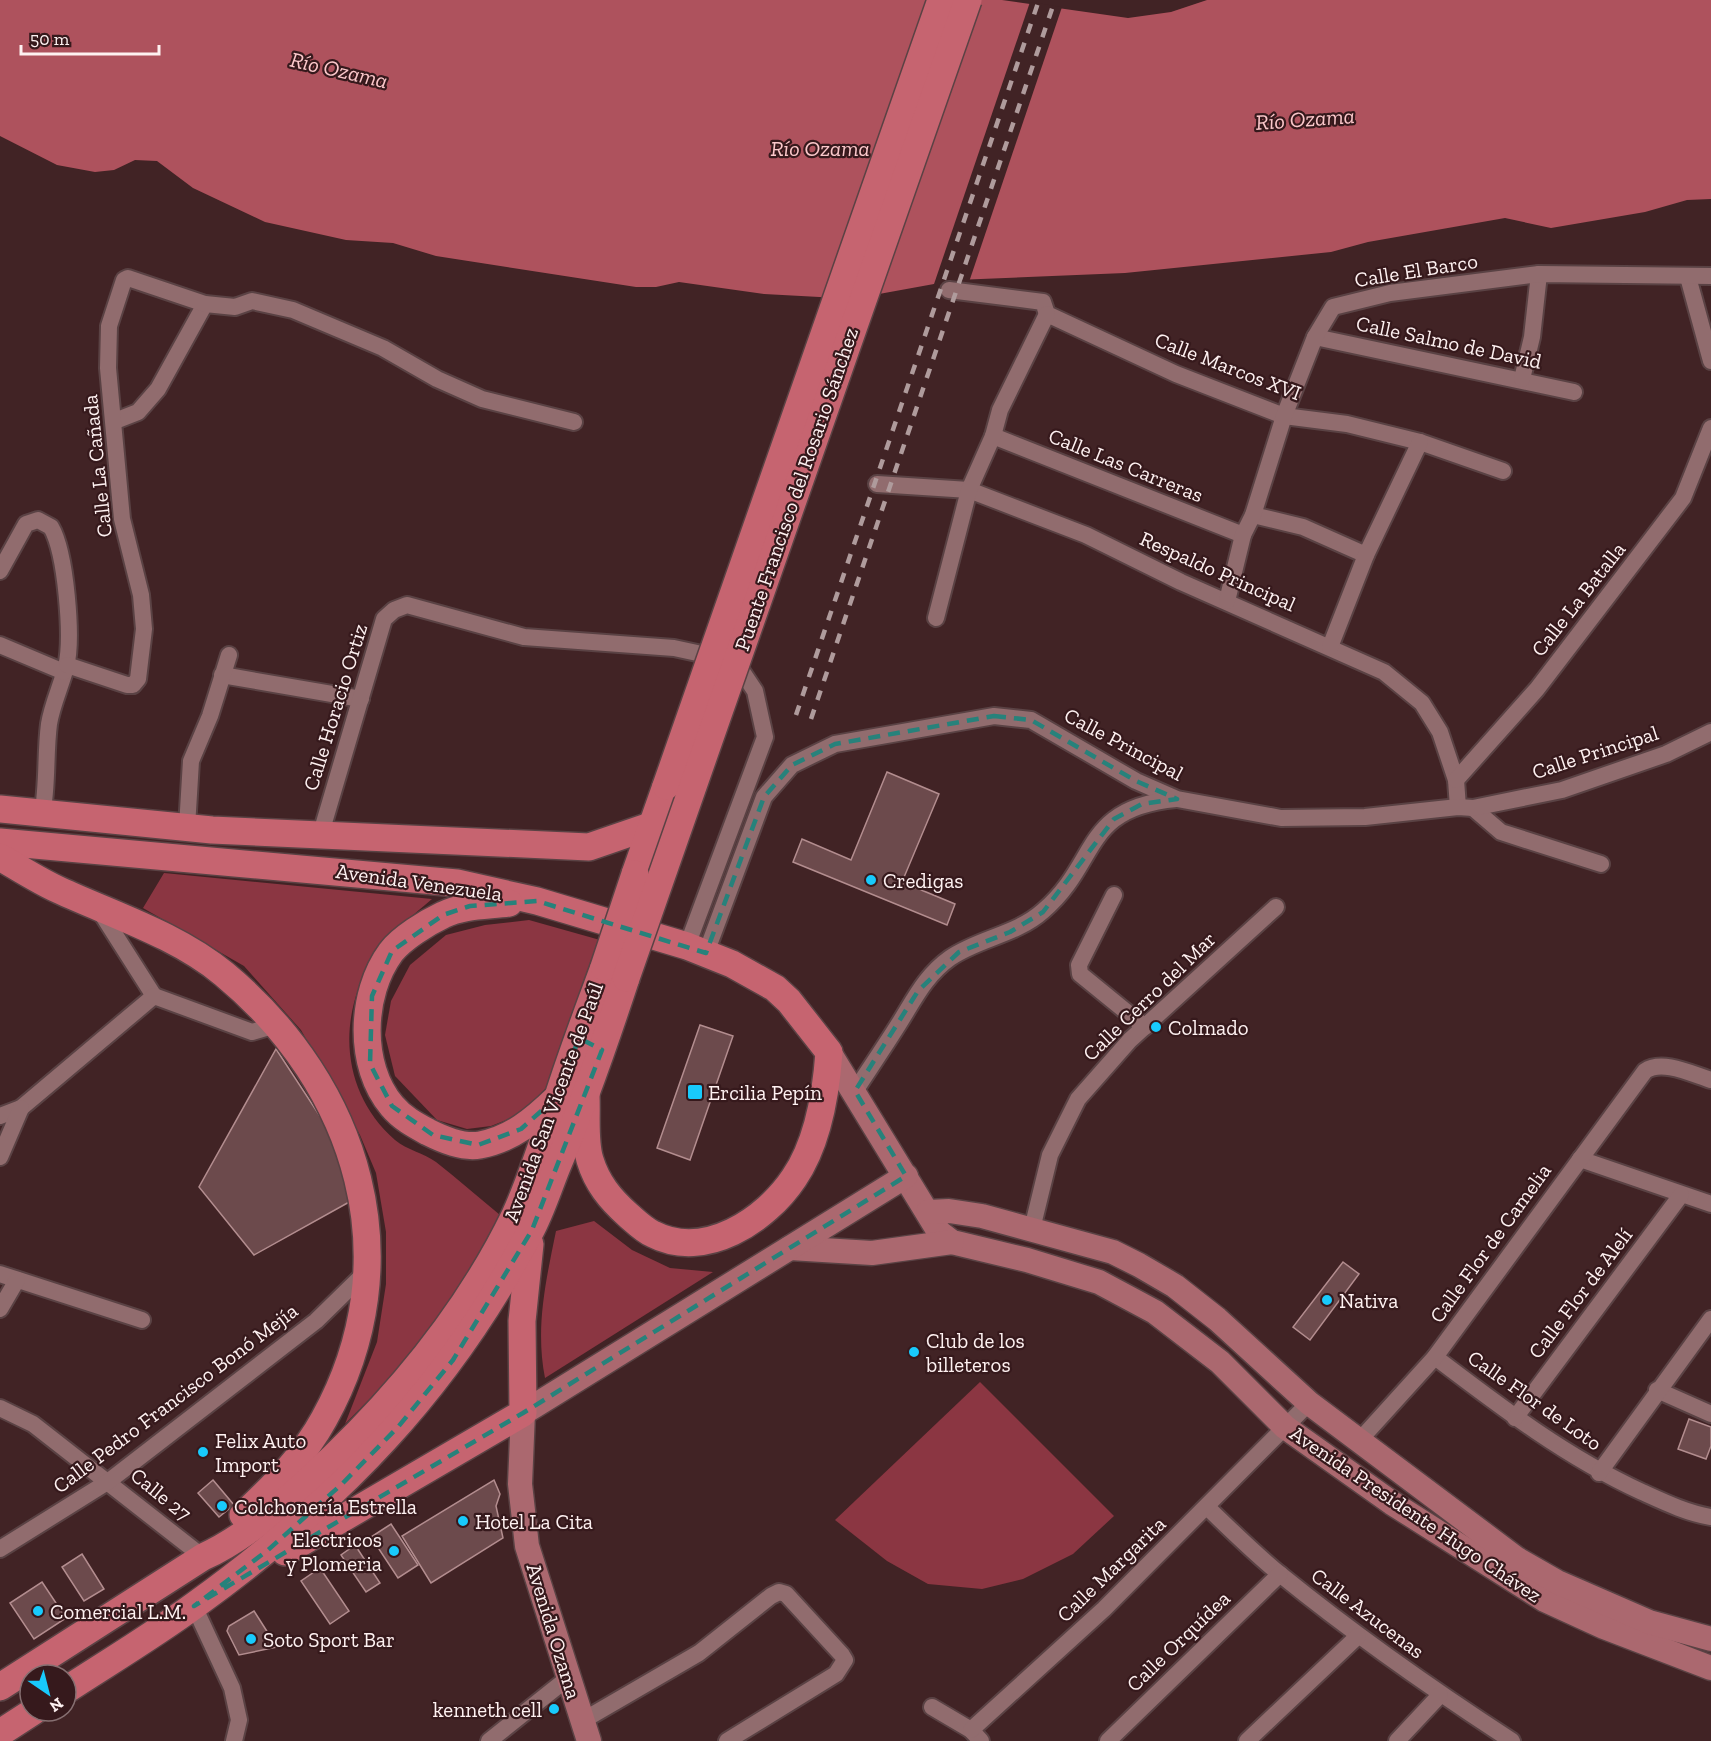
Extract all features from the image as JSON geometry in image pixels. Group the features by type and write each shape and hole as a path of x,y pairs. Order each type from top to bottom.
{"main road":[{"name":"Puente Francisco del Rosario Sánchez","path":"615,972 635,874 941,0"},
{"name":"Puente Francisco del Rosario Sánchez","path":"615,972 968,0"},
{"path":"0,809 42,815 187,827 589,846 653,825"},
{"name":"Avenida Venezuela","path":"0,842 458,883 537,900 697,950 775,988 794,1007 829,1052"},
{"path":"0,857 55,889 192,952 223,973 276,1025 323,1090 345,1135 360,1180 367,1230 366,1272 360,1328 346,1374 324,1420 299,1457 203,1557"},
{"path":"537,900 470,906 443,915 392,951 372,996 369,1022 370,1064 392,1106 411,1123 454,1143 478,1145 500,1140 528,1124 557,1097"},
{"name":"Avenida San Vicente de Paúl","path":"0,1687 203,1557 222,1548 278,1508 332,1458 391,1397 436,1342 483,1272 514,1216 537,1161 579,1038 615,972"},
{"name":"Avenida San Vicente de Paúl","path":"78,1682 194,1606 268,1550 342,1484 398,1427 453,1360 532,1230 602,1050 615,972"},
{"path":"579,1038 602,1050"},
{"path":"829,1052 855,1091 939,1232 951,1242"},
{"path":"586,1096 589,1157 599,1183 617,1206 654,1235 679,1241 706,1241 729,1234 753,1219 777,1201 795,1177 817,1123 827,1077 829,1052"},
{"path":"194,1606 523,1413 906,1176"},
{"name":"Avenida Presidente Hugo Chávez","path":"928,1212 949,1210 982,1216 1113,1252 1175,1286 1217,1319 1309,1402 1358,1442 1517,1559 1547,1576 1649,1622 1711,1639"},
{"path":"523,1413 522,1321 532,1230"},
{"path":"790,1248 872,1253 951,1242"},
{"name":"Avenida Presidente Hugo Chávez","path":"951,1242 1028,1260 1099,1282 1155,1312 1220,1362 1284,1427 1392,1503 1545,1600 1604,1627 1711,1668"},
{"name":"Avenida Ozama","path":"523,1413 520,1484 527,1546 586,1731"},
{"path":"0,1733 18,1721"}],"street":[{"name":"Calle El Barco","path":"1227,601 1243,535 1253,515 1284,416 1315,337 1333,307 1390,293 1539,274 1711,276"},
{"path":"1522,379 1532,337 1539,274"},
{"path":"1688,277 1711,361"},
{"name":"Calle La Cañada","path":"65,668 127,685 135,683 138,679 144,629 141,595 122,519 114,451 115,421 108,368 109,326 124,280 133,278 205,304"},
{"name":"Calle Marcos XVI","path":"949,290 1043,302 1047,314 1176,374 1284,416 1347,424 1420,442 1503,471"},
{"path":"115,421 138,412 158,389 205,304 235,307 252,301 293,310 383,348 437,379 482,399 574,422"},
{"path":"936,618 969,490 993,436 1000,410 1047,314"},
{"name":"Calle Salmo de David","path":"1315,337 1522,379 1574,392"},
{"name":"Calle La Batalla","path":"1456,780 1570,648 1683,498 1711,428"},
{"name":"Calle Las Carreras","path":"993,436 1243,535"},
{"path":"1330,647 1366,555 1420,442"},
{"name":"Respaldo Principal","path":"877,484 969,490 1086,535 1181,582 1384,672 1422,703 1440,732 1466,808"},
{"path":"1253,515 1304,526 1366,555"},
{"path":"0,571 27,524 38,520 51,527 66,588 65,668 50,721 47,792 42,815"},
{"name":"Calle Horacio Ortiz","path":"321,833 384,620 394,610 407,605 524,637 674,648 711,656 743,673 755,691 765,737 697,950"},
{"path":"0,645 65,668"},
{"path":"187,827 191,760 210,716 228,655"},
{"path":"222,675 361,699"},
{"name":"Calle Principal","path":"697,950 764,797 792,765 835,744 994,717 1031,720 1136,781 1177,799 1281,818 1365,817 1466,808 1562,790 1666,754 1711,732"},
{"path":"855,1091 918,991 936,969 959,952 1015,930 1042,912 1068,883 1092,842 1114,819 1142,804 1177,799"},
{"path":"1466,808 1501,832 1601,864"},
{"path":"1114,895 1079,965 1080,974 1145,1027"},
{"name":"Calle Cerro del Mar","path":"1032,1229 1050,1155 1078,1099 1130,1040 1276,907"},
{"path":"98,908 154,996 252,1032 276,1025"},
{"path":"0,1116 21,1108 154,996"},
{"name":"Calle Flor de Camelia","path":"1358,1442 1436,1357 1645,1071 1652,1066 1662,1066 1711,1080"},
{"path":"0,1156 21,1108"},
{"path":"1580,1159 1711,1204"},
{"name":"Calle Flor de Alelí","path":"1515,1418 1681,1195"},
{"name":"Calle Pedro Francisco Bonó Mejía","path":"0,1549 109,1481 316,1321 366,1272"},
{"path":"0,1274 142,1320"},
{"path":"0,1309 17,1280"},
{"path":"1599,1473 1657,1390 1711,1319"},
{"name":"Calle Flor de Loto","path":"1436,1357 1515,1418 1599,1473 1666,1503 1711,1518"},
{"path":"1657,1390 1711,1414"},
{"name":"Calle Margarita","path":"932,1707 976,1736 1207,1507 1309,1402"},
{"name":"Calle 27","path":"0,1408 33,1424 109,1481 203,1557"},
{"name":"Calle Azucenas","path":"1207,1507 1280,1574 1358,1636 1440,1695 1512,1741"},
{"name":"Calle Orquídea","path":"1108,1741 1280,1574"},
{"path":"586,1731 699,1653 771,1596 779,1592 786,1594 842,1654 844,1660 842,1666 836,1674 727,1741"},
{"path":"194,1606 232,1688 239,1720 234,1741"},
{"path":"1247,1741 1358,1636"},
{"path":"489,1741 568,1678"},
{"path":"1397,1741 1440,1695"}],"highlighted area":[{"path":"994,716 1031,720 1136,781 1177,799 1142,804 1114,819 1043,912 1010,932 959,952 918,991 855,1091 906,1176 523,1413 194,1606 268,1550 342,1484 398,1427 453,1360 532,1230 602,1050 579,1038 557,1097 521,1129 478,1145 433,1135 392,1106 370,1064 372,996 392,951 443,915 470,906 537,901 706,953 764,797 792,765 835,744"}],"shaded area":[{"path":"164,873 432,899 387,941 374,957 362,980 354,1004 350,1029 350,1053 355,1077 364,1100 377,1121 395,1140 436,1162 500,1215 464,1282 433,1327 391,1377 345,1424 377,1342 386,1284 386,1232 376,1173 360,1135 301,1030 244,966 143,908"},
{"path":"529,920 600,940 550,1084 519,1115 491,1126 467,1129 437,1120 395,1076 385,1035 391,1001 410,965 446,935 485,925"},
{"path":"594,1221 632,1250 670,1268 713,1272 545,1378 541,1322 545,1286 556,1231"},
{"path":"980,1382 1114,1516 1073,1554 1023,1579 982,1589 928,1584 887,1561 835,1520"}],"water":[{"name":"Río Ozama","path":"0,0 1002,0 1128,18 1171,12 1207,0 1711,0 1711,199 1687,200 1645,212 1551,228 1505,218 1368,242 1331,252 1125,273 956,280 879,294 838,298 764,294 679,282 656,287 636,287 436,256 393,243 346,240 265,222 193,188 157,161 135,160 114,170 95,172 57,165 0,136"}],"pier":[{"path":"1030,2 1062,7 969,282 933,287"}],"building":[{"path":"887,772 939,794 902,882 955,904 947,925 793,862 802,839 851,860"},
{"name":"Ercilia Pepín","path":"700,1025 733,1036 690,1160 657,1148"},
{"path":"276,1049 337,1142 351,1201 254,1255 199,1187"},
{"name":"Nativa","path":"1343,1262 1359,1274 1310,1340 1293,1327"},
{"path":"1689,1419 1711,1427 1711,1446 1706,1459 1678,1449"},
{"path":"213,1480 234,1505 219,1517 198,1493"},
{"name":"Hotel La Cita","path":"494,1480 500,1494 496,1506 503,1538 431,1583 402,1536"},
{"name":"Electricos y Plomeria","path":"391,1524 418,1565 398,1578 371,1537"},
{"path":"355,1545 380,1583 366,1592 341,1555"},
{"path":"82,1554 104,1589 84,1601 62,1567"},
{"path":"320,1568 349,1611 330,1624 301,1581"},
{"name":"Comercial L.M.","path":"42,1582 66,1618 34,1639 10,1603"},
{"name":"Soto Sport Bar","path":"254,1611 277,1647 239,1655 227,1631 229,1626"}],"railway":[{"path":"796,715 1039,0"},
{"path":"811,719 1055,0"}],"place":[{"name":"Credigas","path":"871,880"},
{"name":"Colmado","path":"1156,1027"},
{"name":"Ercilia Pepín","path":"695,1092"},
{"name":"Nativa","path":"1327,1300"},
{"name":"Club de los billeteros","path":"914,1352"},
{"name":"Felix Auto Import","path":"203,1452"},
{"name":"Colchonería Estrella","path":"222,1506"},
{"name":"Hotel La Cita","path":"463,1521"},
{"name":"Electricos y Plomeria","path":"394,1551"},
{"name":"Comercial L.M.","path":"38,1611"},
{"name":"Soto Sport Bar","path":"251,1639"},
{"name":"kenneth cell","path":"554,1709"}]}
